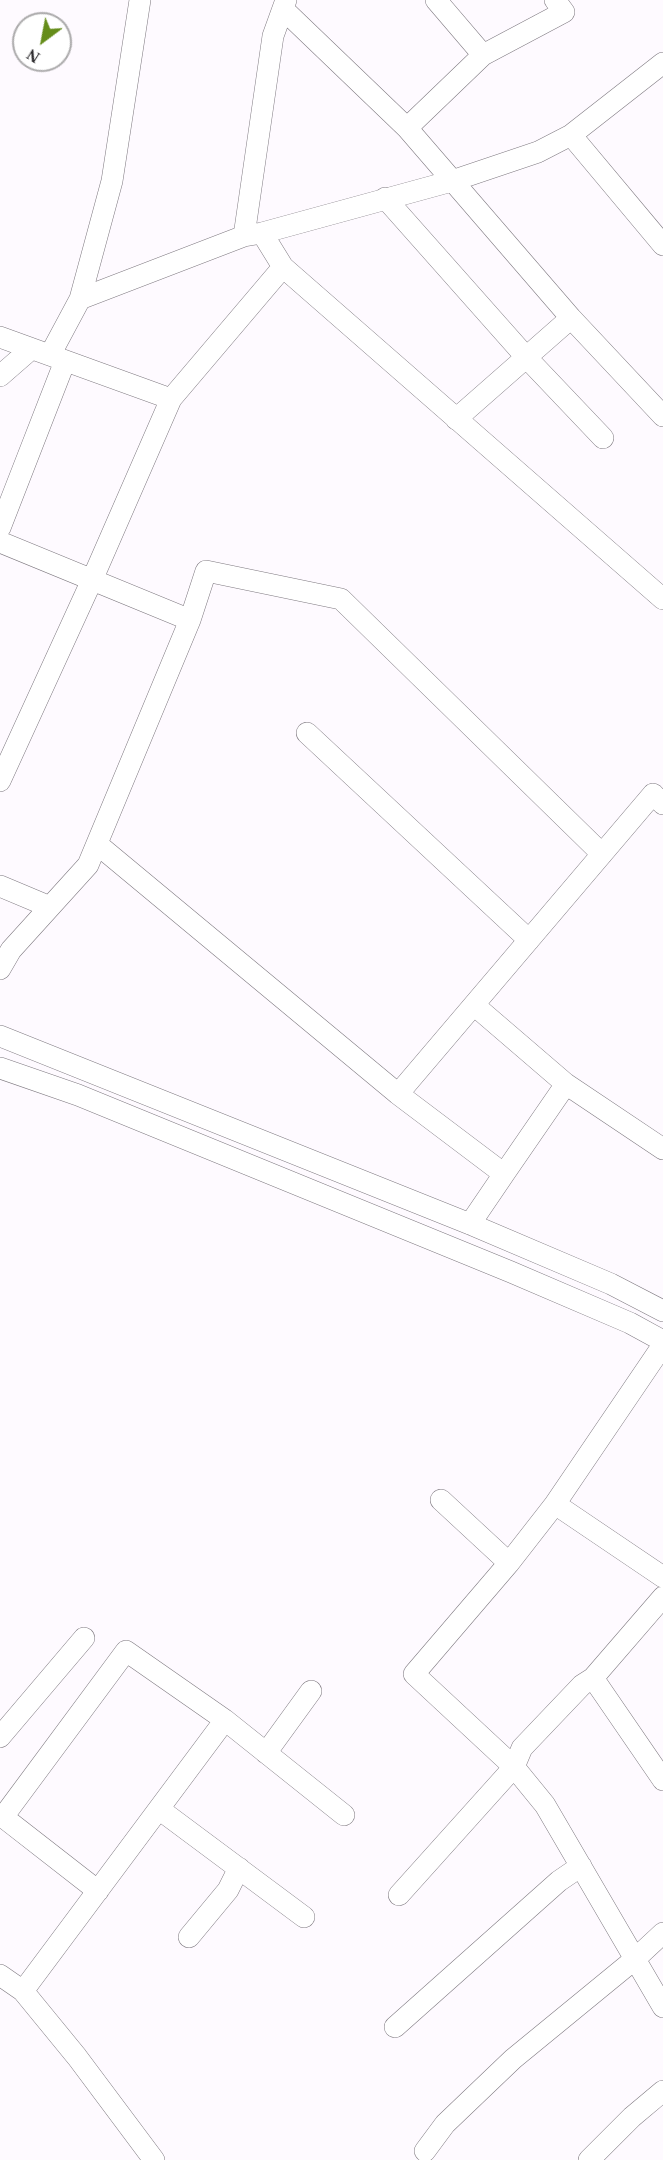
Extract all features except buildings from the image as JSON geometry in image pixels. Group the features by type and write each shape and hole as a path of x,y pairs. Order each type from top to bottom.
{"street":[{"path":"0,528 49,355 80,299 112,181 140,0"},
{"path":"436,0 483,55"},
{"path":"408,128 483,55 564,12 555,0"},
{"path":"663,416 572,318 408,128 284,5 273,36 253,234 283,267 663,599"},
{"path":"80,299 253,234 452,181 538,152 572,135 663,63"},
{"path":"572,135 663,245"},
{"path":"385,198 526,357 603,438"},
{"path":"0,781 92,580 171,399 283,267"},
{"path":"456,419 572,318"},
{"path":"0,337 171,399"},
{"path":"0,376 49,355"},
{"path":"0,542 190,620"},
{"path":"0,969 10,950 88,865 190,620 206,571 341,599 602,854"},
{"path":"307,733 529,940"},
{"path":"398,1094 653,794 663,804"},
{"path":"97,844 398,1094 504,1174"},
{"path":"0,886 50,907"},
{"path":"474,1005 566,1084 663,1149"},
{"path":"0,1036 470,1224 611,1284 663,1311"},
{"path":"0,1068 78,1095 511,1272 621,1319 663,1343 555,1504 414,1674 514,1767 545,1805 663,2007"},
{"path":"470,1224 566,1084"},
{"path":"441,1500 508,1563"},
{"path":"555,1504 663,1577"},
{"path":"399,1894 514,1767 522,1748 582,1685 593,1678 663,1597"},
{"path":"0,1737 84,1638"},
{"path":"98,1891 3,1817 126,1651 225,1720 344,1815"},
{"path":"593,1678 660,1768"},
{"path":"266,1753 311,1691"},
{"path":"23,1991 225,1720"},
{"path":"159,1809 304,1917"},
{"path":"395,2027 559,1881 581,1866"},
{"path":"189,1937 228,1890 239,1868"},
{"path":"425,2151 445,2124 513,2059 635,1959 663,1933"},
{"path":"0,1976 23,1991 77,2057 154,2160"},
{"path":"589,2160 632,2117 661,2097"}]}
